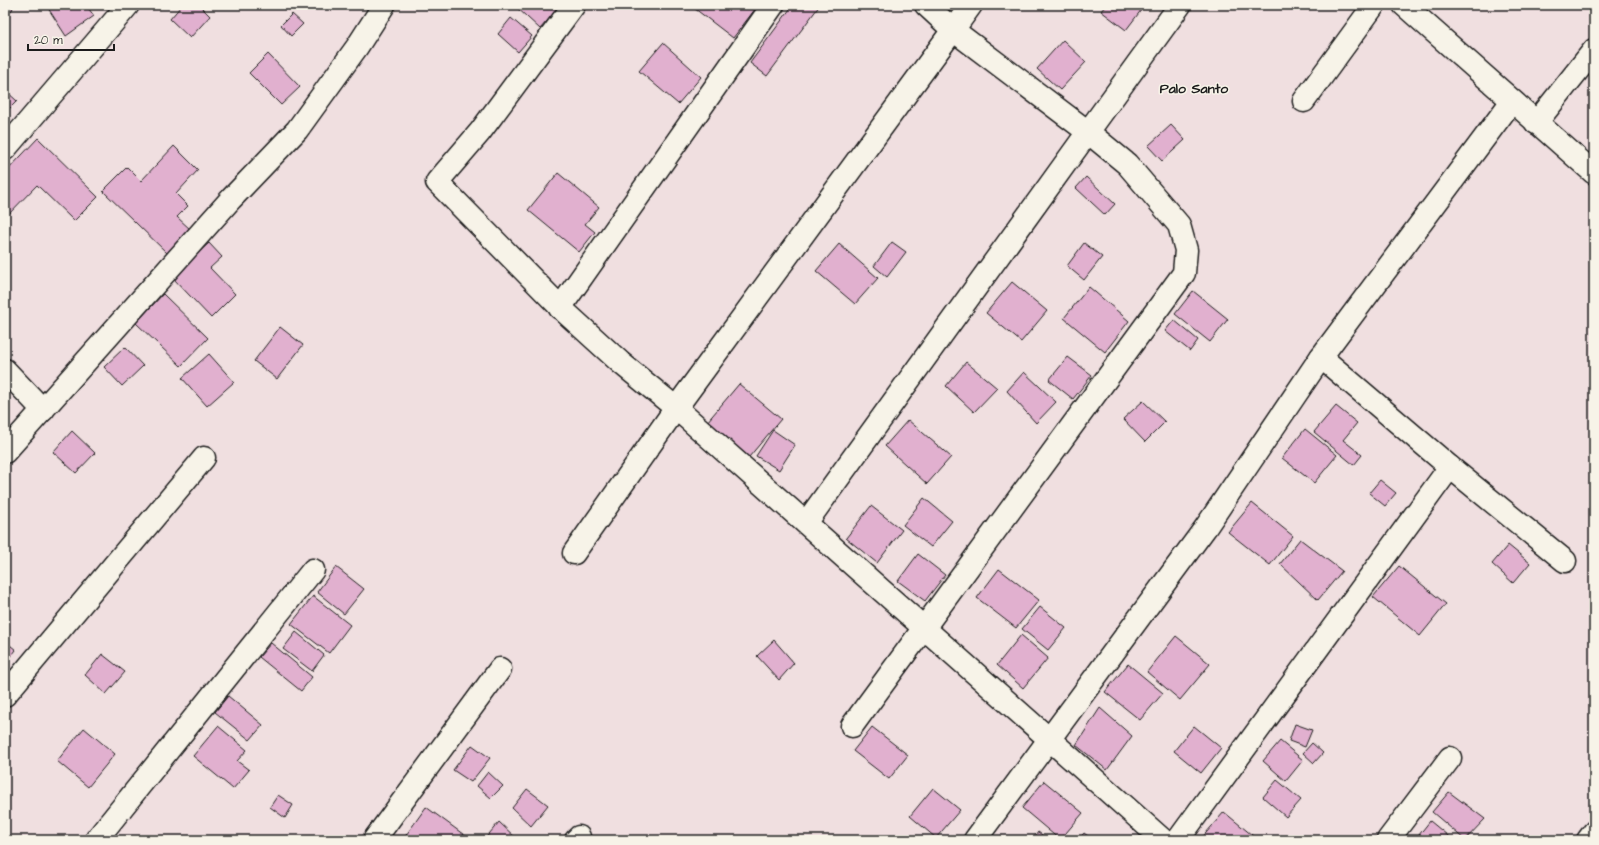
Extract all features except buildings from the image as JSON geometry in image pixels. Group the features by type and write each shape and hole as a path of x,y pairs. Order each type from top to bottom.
{"street":[{"path":"5,149 128,5"},
{"path":"5,452 231,199 297,130 357,47 384,5"},
{"path":"574,5 480,132 437,182 560,308 621,363 676,408 1163,840"},
{"path":"560,308 773,5"},
{"path":"852,726 1184,274 1186,250 1179,225 1127,164 1088,132 953,30 926,5"},
{"path":"574,552 676,408 971,5"},
{"path":"806,523 1180,5"},
{"path":"1304,101 1374,5"},
{"path":"1404,5 1594,173"},
{"path":"1536,123 1594,50"},
{"path":"976,840 1206,527 1321,357 1512,101"},
{"path":"1321,357 1450,467 1565,561"},
{"path":"5,370 43,410"},
{"path":"5,695 204,458"},
{"path":"1178,840 1450,467"},
{"path":"96,840 313,570"},
{"path":"374,840 500,669"},
{"path":"1388,840 1450,758"},
{"path":"1588,840 1594,832"}],"district":[{"name":"Palo Santo","path":"1194,88"}]}
